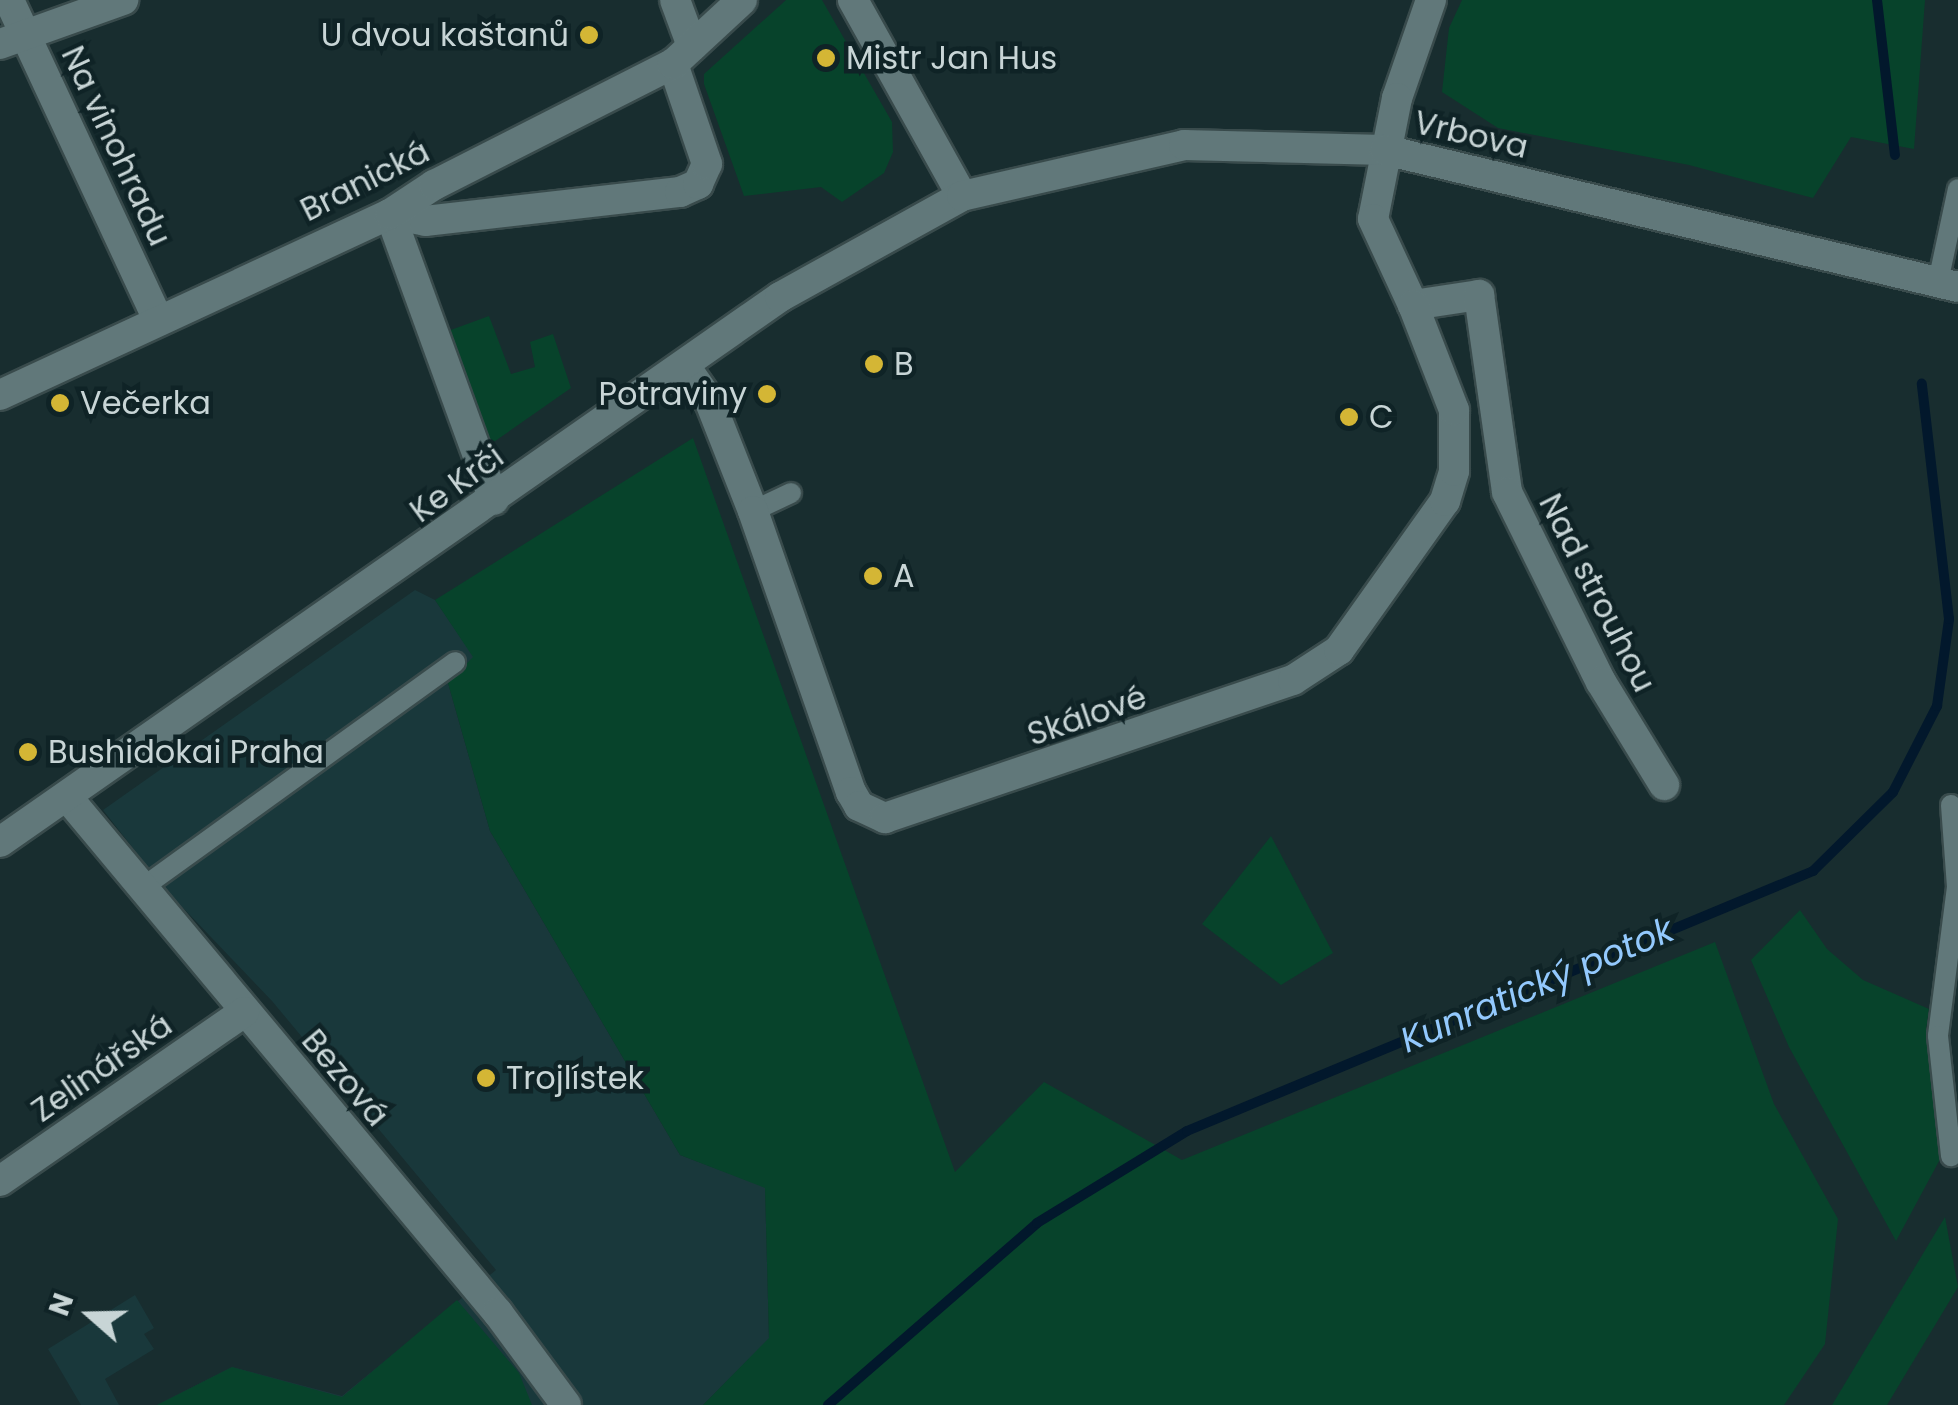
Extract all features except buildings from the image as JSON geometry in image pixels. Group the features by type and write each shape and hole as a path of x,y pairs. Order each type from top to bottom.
{"street":[{"name":"Na vinohradu","path":"9,0 13,40 159,321"},
{"path":"13,40 123,0"},
{"path":"390,214 424,221 680,192 698,184 707,164 675,0"},
{"name":"Branická","path":"0,395 390,214 434,185 683,55 742,0"},
{"path":"853,0 962,196"},
{"path":"1413,305 1373,219 1384,150 1431,0"},
{"name":"Vrbova","path":"962,196 1184,146 1384,150 1948,284"},
{"name":"Ke Krči","path":"0,842 494,500 780,296 962,196"},
{"path":"390,214 494,500"},
{"name":"Nad strouhou","path":"1413,305 1479,295 1506,492 1601,682 1664,785"},
{"name":"Skálové","path":"684,365 710,402 753,511 851,792 872,815 898,817 1244,698 1318,666 1338,650 1445,501 1457,442 1445,382 1413,305"},
{"name":"Bezová","path":"68,798 498,1313 566,1405"},
{"name":"Zelinářská","path":"0,1181 244,1012"}],"lane":[{"path":"1948,284 1958,189"},
{"path":"753,511 791,492"},
{"path":"142,888 455,662"},
{"path":"1951,805 1958,887 1938,1036 1951,1156"}],"shaded area":[{"path":"415,590 435,600 474,657 448,683 490,831 680,1155 765,1187 769,1339 703,1405 157,1405 232,1367 342,1396 496,1270 272,1001 166,890 103,810"},
{"path":"135,1295 154,1328 144,1334 154,1349 105,1379 119,1405 81,1405 48,1349"}],"green space":[{"path":"786,0 822,0 892,122 893,152 884,173 842,202 821,187 744,196 704,84 704,74"},
{"path":"1462,0 1925,0 1914,149 1851,137 1813,198 1689,165 1498,128 1442,92 1449,28"},
{"path":"489,316 511,374 535,367 530,342 553,334 571,388 488,446 448,331"},
{"path":"693,438 955,1172 1044,1082 1182,1160 1715,942 1774,1104 1838,1219 1825,1344 1784,1405 703,1405 769,1338 765,1188 680,1155 490,831 448,683 473,657 435,600"},
{"path":"1271,836 1333,953 1281,985 1202,924"},
{"path":"1800,910 1827,949 1863,980 1929,1009 1926,1030 1945,1150 1896,1241 1789,1047 1751,960"},
{"path":"1945,1217 1958,1287 1887,1405 1832,1405"},
{"path":"457,1300 519,1373 532,1405 157,1405 232,1367 342,1397"}],"waterway":[{"name":"Kunratický potok","path":"1877,0 1895,155"},
{"name":"Kunratický potok","path":"828,1405 1037,1223 1187,1131 1813,871 1893,792 1937,706 1949,619 1922,384"}],"place":[{"name":"U dvou kaštanů","path":"589,35"},
{"name":"Mistr Jan Hus","path":"826,58"},
{"name":"B","path":"874,364"},
{"name":"Potraviny","path":"767,394"},
{"name":"Večerka","path":"60,403"},
{"name":"C","path":"1349,417"},
{"name":"A","path":"873,576"},
{"name":"Bushidokai Praha","path":"28,752"},
{"name":"Trojlístek","path":"486,1078"}]}
